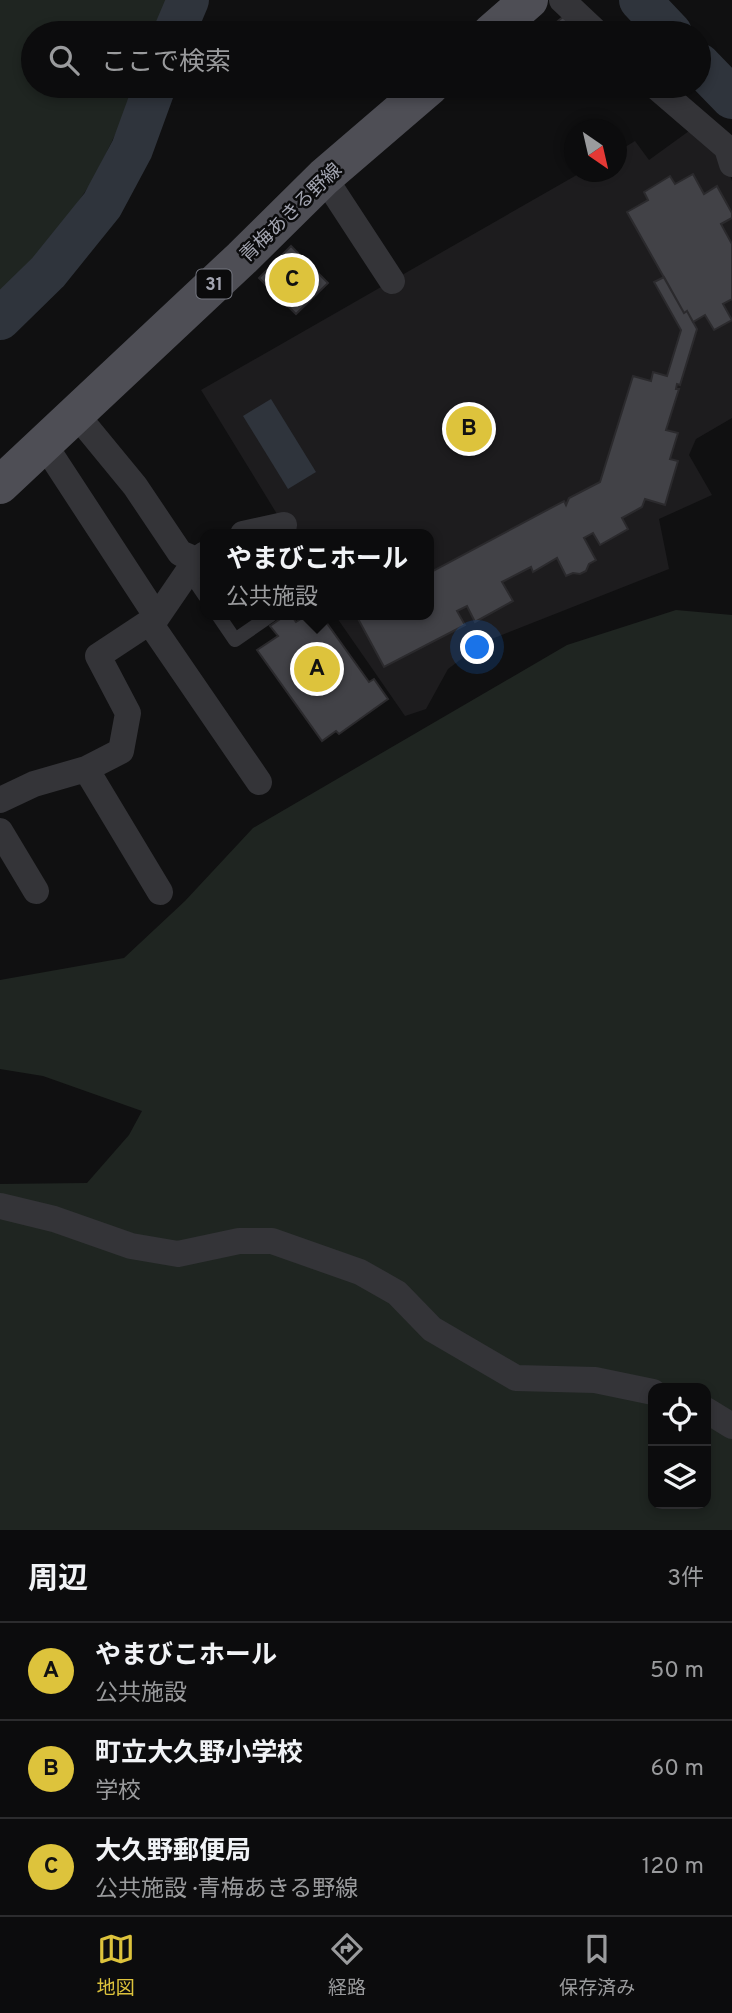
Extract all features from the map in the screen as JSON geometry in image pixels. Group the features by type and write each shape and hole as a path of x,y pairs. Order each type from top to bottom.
{"main road":[{"path":"505,21 529,0"},
{"name":"青梅あきる野線","path":"0,485 242,258 324,177 416,98"}],"street":[{"path":"562,0 584,21"},
{"path":"668,98 730,155"},
{"path":"324,177 392,281"},
{"path":"0,800 34,784 86,769 121,751 128,713 98,656 154,620 197,562 180,553 135,486 75,413"},
{"path":"44,444 259,782"},
{"path":"86,769 160,892"},
{"path":"0,831 36,891"},
{"path":"0,1206 54,1219 131,1247 178,1254 239,1241 272,1241 360,1272 397,1293 432,1329 516,1378 595,1380 648,1391"},
{"path":"711,1413 732,1426"}],"lane":[{"path":"221,620 235,640 264,620"}],"shaded area":[{"path":"0,0 181,0 171,21 21,21 21,98 133,98 93,180 18,290 0,301"},
{"path":"689,131 726,163 732,181 732,418 696,439 689,455 712,495 659,519 669,569 484,642 448,669 426,709 405,716 338,620 434,620 434,529 286,529 201,390 565,182 627,182 627,146 635,141 649,160"},
{"path":"271,399 316,472 288,489 243,416"},
{"path":"676,610 732,615 732,1530 0,1530 0,1184 87,1183 129,1135 142,1111 43,1076 0,1069 0,980 124,958 185,901 253,828 567,645"}],"building":[{"path":"569,12 576,21 558,21"},
{"path":"693,174 704,194 717,186 732,213 732,218 721,224 732,244 732,299 723,304 732,320 714,330 705,315 693,322 687,311 684,313 627,212 648,200 644,192 670,176 675,184"},
{"path":"291,246 328,283 296,314 259,278"},
{"path":"664,277 684,313 687,311 697,329 680,385 677,384 676,389 679,389 666,430 678,433 670,459 678,461 665,505 645,499 642,507 622,518 628,529 600,545 593,533 584,538 596,560 589,564 586,571 566,576 557,558 533,572 531,567 502,582 513,601 475,622 467,606 457,611 465,625 384,667 359,620 434,620 434,570 564,501 566,505 569,498 600,482 633,376 651,381 653,372 667,376 681,330 654,282"},
{"path":"279,620 325,620 369,682 374,679 388,699 339,734 336,731 322,741 257,650 278,636 270,626"}],"waterway":[{"path":"179,21 188,0"},
{"path":"640,0 660,21"},
{"path":"711,76 732,98"},
{"path":"0,319 48,272 102,205 132,149 151,98"}],"place":[{"name":"大久野郵便局","path":"292,280"},
{"name":"町立大久野小学校","path":"469,429"},
{"name":"やまびこホール","path":"317,669"}]}
